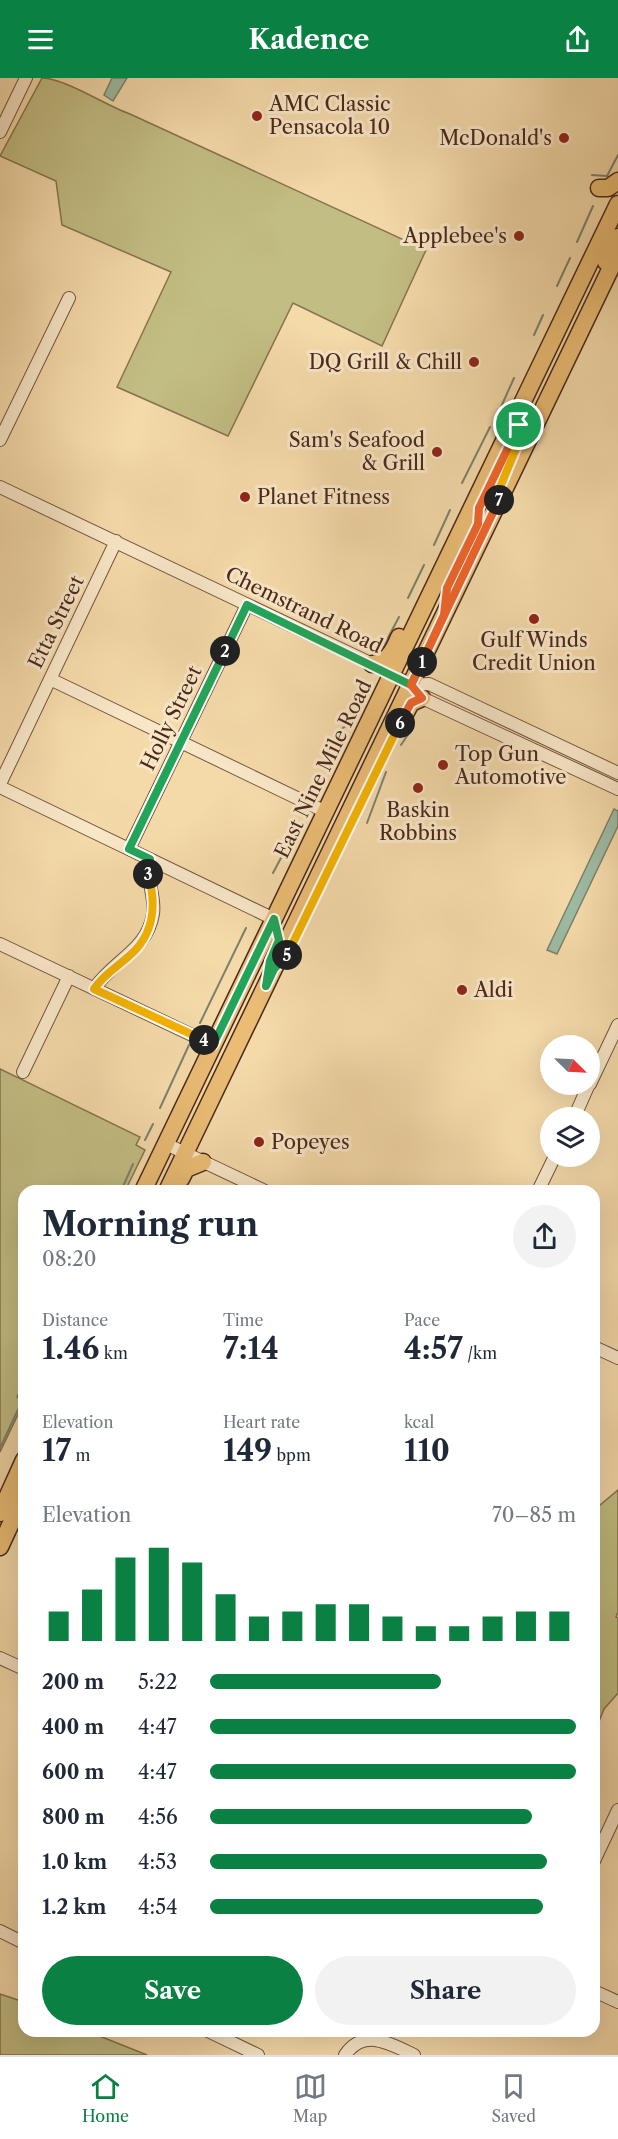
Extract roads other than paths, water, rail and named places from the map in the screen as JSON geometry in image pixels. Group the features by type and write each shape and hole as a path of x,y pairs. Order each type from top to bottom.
{"main road":[{"path":"598,188 608,188 618,181"},
{"name":"East Nine Mile Road","path":"147,1185 618,204"},
{"path":"544,407 546,383 618,237"},
{"path":"170,1185 618,254"},
{"path":"544,407 569,376 618,274"},
{"path":"411,685 404,670 410,652 562,338 566,312"},
{"path":"499,500 499,490 522,434 519,425"},
{"path":"444,615 447,588 478,524 479,508"},
{"path":"372,664 379,664 385,660 395,646 435,562 458,536"},
{"path":"322,870 328,838 393,705 397,686 391,675"},
{"path":"274,969 289,952 405,712 411,703 426,691"},
{"path":"266,986 270,961 279,940 274,919"},
{"path":"201,1122 214,1108 261,1012 267,1006"},
{"path":"185,1153 179,1143 180,1131 214,1060 213,1045"},
{"path":"178,1185 186,1169 202,1162"},
{"path":"0,1495 18,1457"},
{"path":"0,1513 18,1473"},
{"path":"0,1547 18,1508"}],"street":[{"path":"0,132 26,78"},
{"path":"598,188 618,197"},
{"path":"0,440 69,298"},
{"name":"Chemstrand Road","path":"0,487 372,664 411,685 618,773"},
{"name":"Etta Street","path":"0,785 116,541"},
{"name":"Holly Street","path":"129,849 247,605"},
{"path":"50,679 326,812"},
{"name":"Chemstrand Road","path":"426,691 618,789"},
{"path":"0,785 274,919"},
{"path":"94,989 139,946 150,926 154,899 147,871 150,859"},
{"path":"0,944 213,1045"},
{"path":"23,1072 69,976"},
{"path":"600,1063 618,1025"},
{"path":"166,1144 252,1185"},
{"path":"541,1185 550,1167"},
{"path":"600,1350 618,1358"},
{"path":"0,1658 18,1666"},
{"path":"600,1848 618,1810"},
{"path":"0,1931 18,1940"},
{"path":"600,1994 618,2002"},
{"path":"220,2037 258,2055"},
{"path":"345,2055 354,2045 375,2039 414,2055"}],"waterway":[{"path":"592,175 607,176 618,155"},
{"path":"577,242 593,206"},
{"path":"557,286 570,258"},
{"path":"534,335 543,315"},
{"path":"501,407 514,378"},
{"path":"462,483 490,427"},
{"path":"434,545 450,510"},
{"path":"408,598 424,565"},
{"path":"383,647 399,617"},
{"path":"326,759 340,730 347,725"},
{"path":"401,745 409,733"},
{"path":"367,823 386,772"},
{"path":"273,873 293,835"},
{"path":"200,1023 246,928"},
{"path":"160,1108 189,1045"},
{"path":"145,1140 153,1124"},
{"path":"124,1185 133,1164"},
{"path":"0,1448 18,1410"}],"place":[{"name":"AMC Classic Pensacola 10","path":"257,116"},
{"name":"McDonald's","path":"564,138"},
{"name":"Applebee's","path":"519,236"},
{"name":"DQ Grill & Chill","path":"474,362"},
{"name":"Sam's Seafood & Grill","path":"437,452"},
{"name":"Planet Fitness","path":"245,497"},
{"name":"Gulf Winds Credit Union","path":"534,619"},
{"name":"Top Gun Automotive","path":"443,765"},
{"name":"Baskin Robbins","path":"418,788"},
{"name":"Aldi","path":"462,990"},
{"name":"Popeyes","path":"259,1142"}]}
